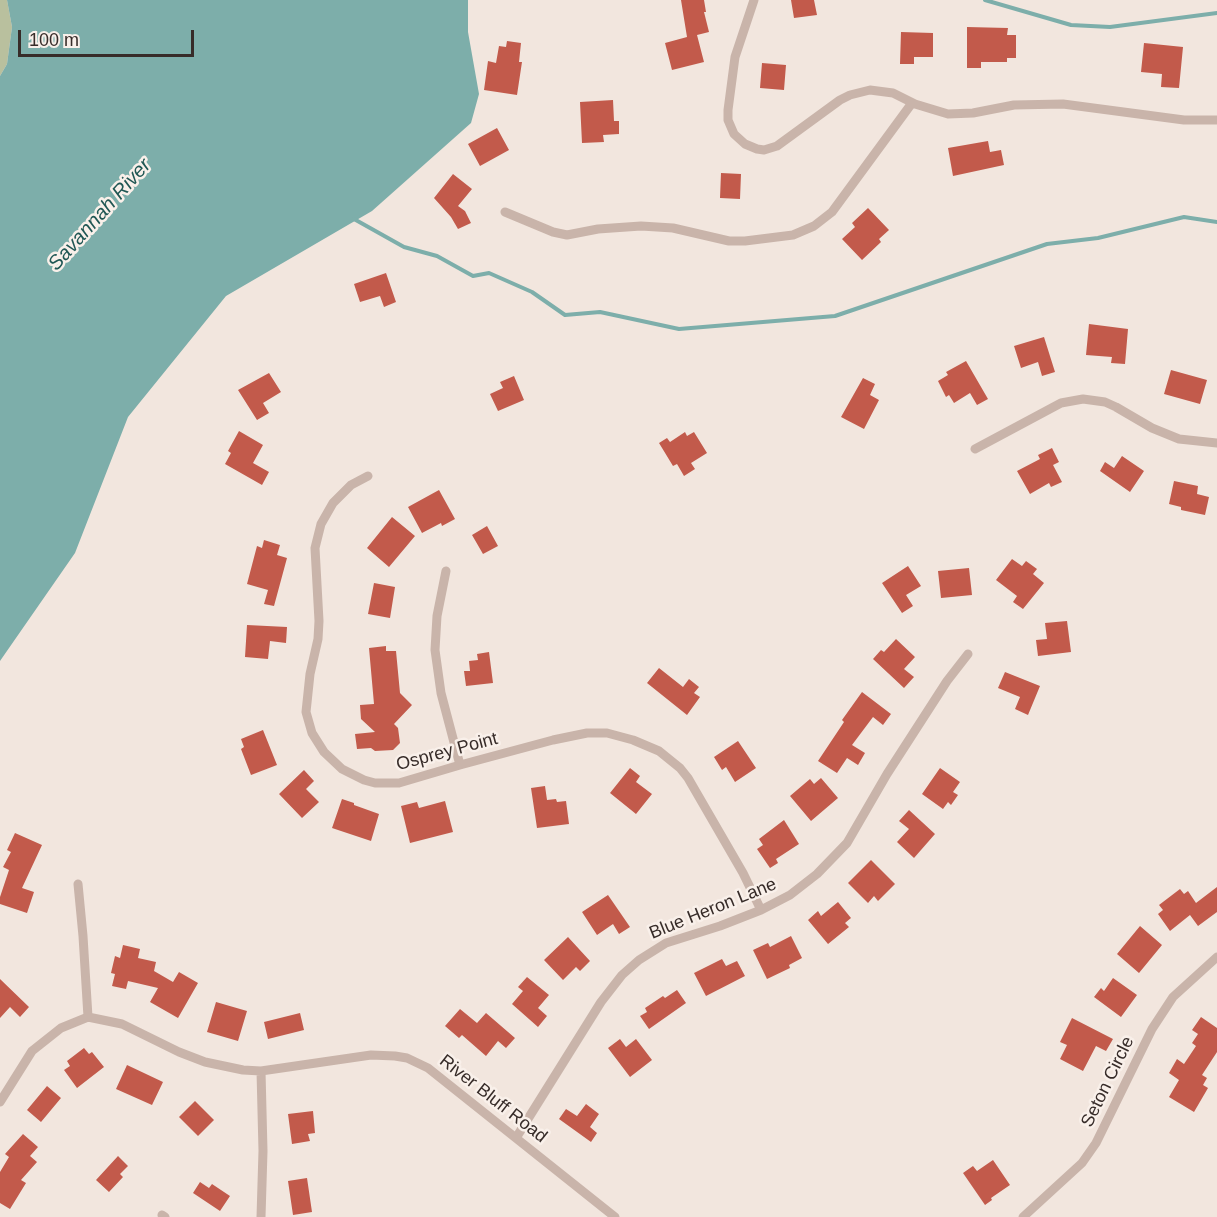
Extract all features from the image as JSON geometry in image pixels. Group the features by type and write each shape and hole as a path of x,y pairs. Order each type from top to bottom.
{"street":[{"path":"754,0 735,57 728,110 730,127 739,140 764,150 777,146 840,100 870,90 893,93 912,103 948,114 974,113 1014,105 1063,104 1185,120 1217,120"},
{"path":"505,212 553,232 567,235 598,229 641,226 673,228 729,241 793,235 814,226 832,212 912,103"},
{"path":"975,449 1061,403 1083,399 1116,406 1152,428 1179,439 1217,443"},
{"name":"Osprey Point","path":"368,476 339,495 326,513 315,548 319,621 306,701 308,723 317,742 332,761 364,780 375,783 399,783 553,740 587,733 607,733 650,746 670,759 688,778 743,873 760,910"},
{"path":"446,571 437,616 435,650 441,693 460,765"},
{"name":"Blue Heron Lane","path":"516,1138 601,1002 622,975 639,960 666,943 720,926 783,899 804,885 847,843 887,774 947,681 968,654"},
{"path":"0,1101 32,1051 61,1029 88,1017 78,884"},
{"name":"Seton Circle","path":"1023,1217 1082,1163 1096,1143 1152,1029 1173,997 1217,957"},
{"name":"River Bluff Road","path":"88,1017 122,1024 205,1062 243,1070 261,1071 371,1055 407,1058 428,1068 615,1217"},
{"path":"261,1071 263,1188 261,1217"}],"green space":[{"path":"0,0 7,0 12,27 7,64 0,76"}],"water":[{"name":"Savannah River","path":"7,0 468,0 468,32 479,94 471,123 372,211 226,296 128,417 75,553 0,661 0,76 7,64 12,27"}],"building":[{"path":"681,0 704,0 706,12 704,12 709,32 697,35 704,62 672,70 665,43 687,37"},
{"path":"791,0 814,0 817,15 794,18"},
{"path":"967,27 1008,28 1007,35 1016,35 1016,58 1007,58 1007,62 981,62 981,68 967,68"},
{"path":"901,32 933,33 933,57 914,57 914,64 900,64"},
{"path":"507,41 521,43 519,62 522,62 517,95 484,90 488,61 496,63 499,46 506,47"},
{"path":"1144,43 1183,47 1179,88 1161,87 1162,74 1141,72"},
{"path":"762,63 786,65 784,90 760,88"},
{"path":"613,100 614,121 619,121 619,134 603,135 604,142 582,143 580,102"},
{"path":"497,128 509,150 480,166 468,144"},
{"path":"988,141 990,152 1001,150 1004,165 953,176 948,148"},
{"path":"721,173 741,174 740,199 720,198"},
{"path":"453,174 472,189 458,206 465,211 471,223 458,229 451,217 434,198"},
{"path":"868,208 889,230 879,239 881,242 862,260 842,239 855,227 852,223"},
{"path":"386,273 396,302 384,307 380,296 360,302 354,284"},
{"path":"1089,324 1128,329 1125,364 1111,363 1112,357 1086,355"},
{"path":"1044,337 1055,372 1042,376 1038,362 1021,368 1014,346"},
{"path":"966,361 988,399 977,405 970,393 954,403 949,395 946,397 938,381 948,375 946,372"},
{"path":"1171,370 1207,380 1200,404 1164,394"},
{"path":"269,373 281,392 263,403 269,413 257,420 238,390"},
{"path":"514,376 524,400 498,411 490,394 503,388 500,382"},
{"path":"863,378 875,384 870,395 879,400 864,429 841,417"},
{"path":"239,431 263,445 253,463 269,472 262,485 225,464 231,453 228,451"},
{"path":"685,432 687,436 694,432 707,453 691,463 695,469 684,476 677,464 673,466 659,443 667,438 670,442"},
{"path":"1052,448 1059,462 1053,465 1062,482 1051,487 1049,483 1030,494 1017,471 1040,459 1038,455"},
{"path":"1122,456 1144,471 1130,492 1100,471 1105,462 1114,468"},
{"path":"1174,481 1198,486 1197,494 1209,497 1205,515 1181,510 1181,507 1169,504"},
{"path":"439,490 455,519 422,533 408,507"},
{"path":"392,517 415,536 389,567 367,548"},
{"path":"487,526 498,546 483,554 472,535"},
{"path":"264,540 280,545 277,555 287,558 274,606 264,604 268,590 247,584 257,546 262,548"},
{"path":"1012,559 1022,566 1026,561 1037,569 1033,574 1044,583 1023,609 1013,602 1017,596 996,580"},
{"path":"908,566 921,586 906,595 913,606 902,613 882,583"},
{"path":"969,568 972,595 941,598 938,571"},
{"path":"374,583 395,587 390,618 368,614"},
{"path":"1067,621 1071,652 1038,656 1036,640 1047,639 1045,623"},
{"path":"247,625 287,627 286,643 270,641 268,659 245,657"},
{"path":"896,639 915,657 904,669 914,677 904,688 873,659 881,650 884,652"},
{"path":"386,646 386,651 396,651 400,693 412,705 394,724 398,728 400,743 393,750 357,749 355,734 375,732 361,719 360,705 374,704 369,648"},
{"path":"489,652 493,683 466,686 464,671 470,671 469,661 478,660 477,654"},
{"path":"659,668 683,687 689,679 699,687 694,693 700,697 687,715 647,683"},
{"path":"1005,672 1040,686 1028,715 1015,709 1020,697 998,688"},
{"path":"862,692 891,714 883,725 873,717 852,745 865,753 858,765 847,758 837,773 818,761 844,722 842,720"},
{"path":"263,730 277,765 251,775 241,749 244,747 241,739"},
{"path":"738,741 756,768 735,782 726,767 722,770 714,757"},
{"path":"630,768 640,776 636,782 652,794 636,814 610,793"},
{"path":"940,768 960,782 953,792 958,795 951,805 948,802 943,809 922,794"},
{"path":"304,770 314,781 306,789 319,802 302,818 279,794"},
{"path":"821,778 838,798 811,821 790,796 810,779 814,784"},
{"path":"545,786 547,800 566,801 569,824 537,828 531,788"},
{"path":"342,799 379,814 371,841 332,828"},
{"path":"445,801 453,832 410,843 401,806 417,802 419,808"},
{"path":"909,810 935,834 914,858 897,842 909,829 899,821"},
{"path":"784,820 799,844 776,859 778,863 770,868 757,849 763,845 759,839"},
{"path":"15,833 42,845 22,888 34,892 27,913 0,904 9,870 3,867 11,852 7,850"},
{"path":"871,860 895,884 878,901 874,896 868,903 848,883"},
{"path":"1217,887 1217,912 1198,926 1190,915 1170,931 1158,914 1163,910 1159,905 1180,889 1184,894 1188,891 1196,903"},
{"path":"608,895 630,927 619,934 613,924 597,935 582,912"},
{"path":"838,902 851,918 845,923 849,927 828,944 808,920 818,911 821,916"},
{"path":"1140,926 1162,945 1139,973 1117,954"},
{"path":"791,936 802,958 789,965 790,968 767,979 753,950 768,943 770,947"},
{"path":"568,937 590,961 580,971 576,967 563,980 544,960"},
{"path":"123,945 140,949 138,958 156,962 154,971 173,982 179,972 198,983 178,1018 150,1002 158,988 128,981 126,989 112,986 115,974 111,973 115,956 120,958"},
{"path":"722,959 726,966 737,961 745,976 706,996 694,973"},
{"path":"527,977 549,995 538,1008 547,1016 538,1027 512,1004 523,991 518,987"},
{"path":"1113,978 1137,995 1121,1017 1094,997 1101,988 1104,991"},
{"path":"0,979 29,1007 20,1017 10,1007 0,1018"},
{"path":"677,990 686,1003 649,1029 640,1016 647,1012 645,1008"},
{"path":"216,1002 247,1011 238,1041 207,1032"},
{"path":"460,1009 477,1023 486,1013 515,1038 506,1048 498,1041 486,1056 462,1035 459,1038 445,1026"},
{"path":"300,1013 304,1030 268,1039 264,1022"},
{"path":"1201,1017 1217,1028 1217,1052 1202,1075 1207,1078 1203,1085 1208,1088 1194,1112 1169,1097 1179,1080 1169,1073 1177,1059 1184,1064 1196,1046 1192,1043 1198,1034 1192,1030"},
{"path":"1072,1018 1113,1039 1106,1051 1096,1046 1083,1071 1060,1059 1067,1045 1060,1042"},
{"path":"620,1039 626,1047 636,1039 652,1060 630,1077 608,1048"},
{"path":"84,1048 89,1054 92,1052 104,1067 77,1088 64,1070 70,1066 67,1061"},
{"path":"127,1065 163,1082 152,1105 116,1089"},
{"path":"47,1086 61,1098 41,1122 27,1110"},
{"path":"195,1101 214,1120 198,1136 179,1117"},
{"path":"586,1104 599,1114 590,1127 597,1133 591,1142 559,1119 566,1109 577,1116"},
{"path":"313,1111 315,1133 308,1134 310,1141 292,1144 288,1114"},
{"path":"23,1134 38,1147 30,1156 37,1162 21,1180 26,1183 10,1209 0,1203 0,1172 9,1157 5,1154"},
{"path":"118,1156 128,1166 120,1174 123,1177 109,1192 96,1180"},
{"path":"993,1160 1010,1185 985,1205 963,1173 973,1166 977,1171"},
{"path":"307,1178 312,1212 293,1215 288,1181"},
{"path":"200,1182 209,1188 212,1184 230,1196 220,1211 193,1193"}],"waterway":[{"path":"985,0 1071,25 1110,27 1217,13"},
{"path":"354,219 404,247 437,256 473,276 489,273 532,292 565,315 600,312 679,329 835,316 1047,244 1098,238 1184,217 1217,222"}]}
